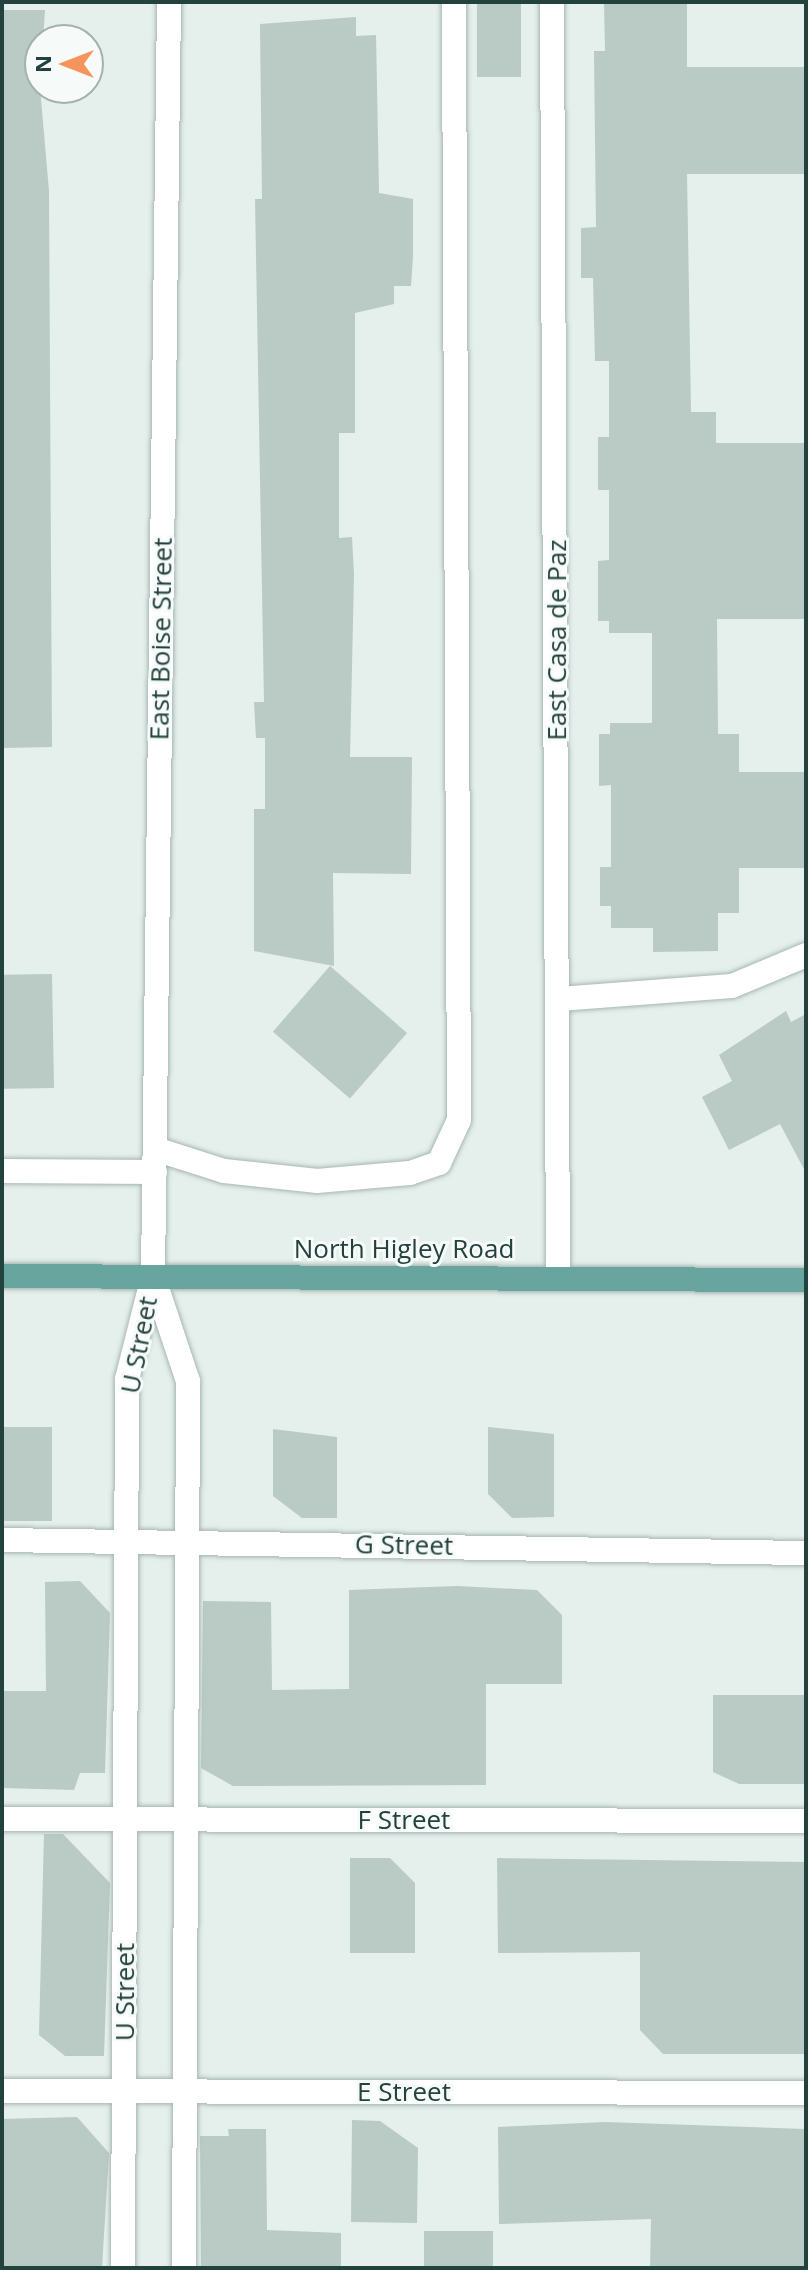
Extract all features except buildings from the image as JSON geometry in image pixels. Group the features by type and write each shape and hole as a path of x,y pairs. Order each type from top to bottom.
{"main road":[{"name":"North Higley Road","path":"2,1276 806,1280"}],"street":[{"name":"East Boise Street","path":"153,1276 169,2"},
{"path":"2,1171 155,1161 317,1181 410,1173 439,1163 459,1120 454,2"},
{"name":"East Casa de Paz","path":"552,2 558,1279"},
{"path":"559,999 732,986 806,955"},
{"name":"U Street","path":"123,2268 127,1379 153,1276"},
{"name":"U Street","path":"153,1276 188,1381 184,2268"},
{"name":"G Street","path":"2,1540 806,1553"},
{"name":"F Street","path":"2,1819 806,1821"},
{"name":"E Street","path":"2,2091 806,2093"}]}
